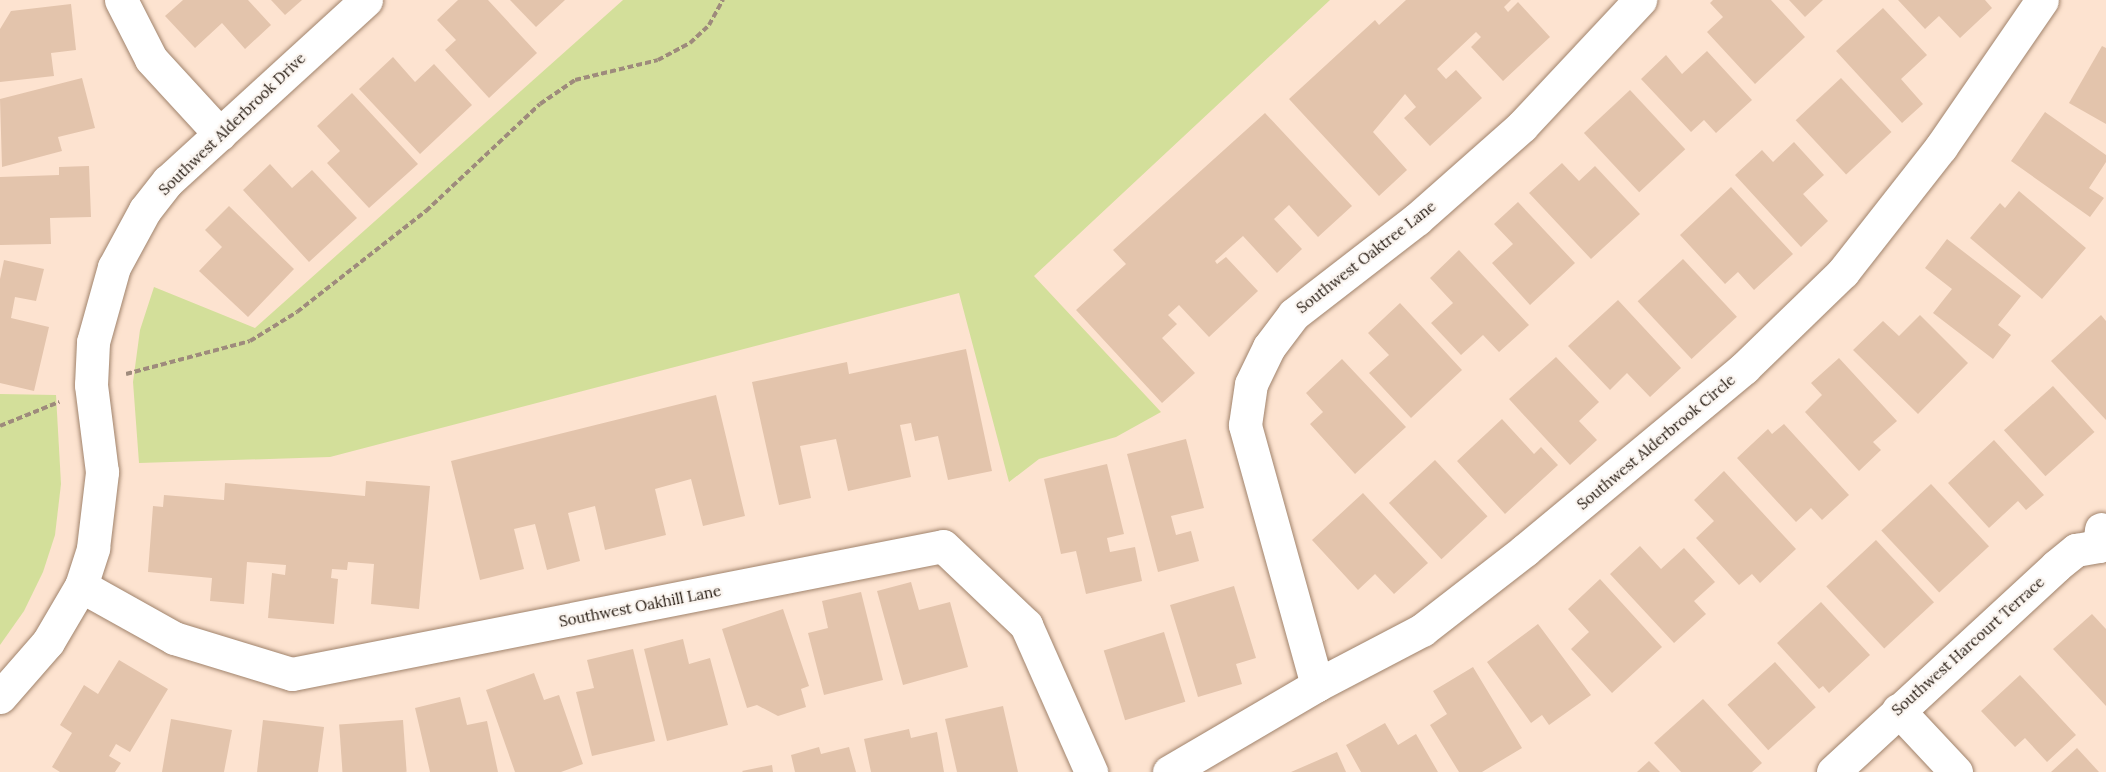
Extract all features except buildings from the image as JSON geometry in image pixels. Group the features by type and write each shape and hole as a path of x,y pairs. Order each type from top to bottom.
{"street":[{"path":"121,0 151,59 220,134"},
{"name":"Southwest Alderbrook Drive","path":"0,697 48,642 81,586 93,548 100,505 100,437 91,385 93,342 114,267 146,210 168,181 366,0"},
{"name":"Southwest Oaktree Lane","path":"1317,685 1245,425 1251,384 1269,346 1294,314 1417,219 1522,126 1640,0"},
{"name":"Southwest Alderbrook Circle","path":"1169,772 1317,685 1422,630 1525,550 1744,369 1843,272 1941,147 2042,0"},
{"name":"Southwest Harcourt Terrace","path":"1833,772 2056,566 2076,550 2102,540"},
{"name":"Southwest Oakhill Lane","path":"81,586 174,638 292,674 944,546 1026,624 1092,772"},
{"path":"1898,710 1956,772"}],"path":[{"path":"0,426 40,412 91,385 250,340 287,318 426,211 540,104 574,80 658,60 690,43 709,26 723,0"}],"green space":[{"path":"623,0 1330,0 1034,276 1161,412 1116,437 1039,459 1009,482 959,293 330,457 139,463 133,382 140,330 154,287 255,328"},
{"path":"0,394 56,395 61,484 55,535 43,572 24,611 0,645"}]}
